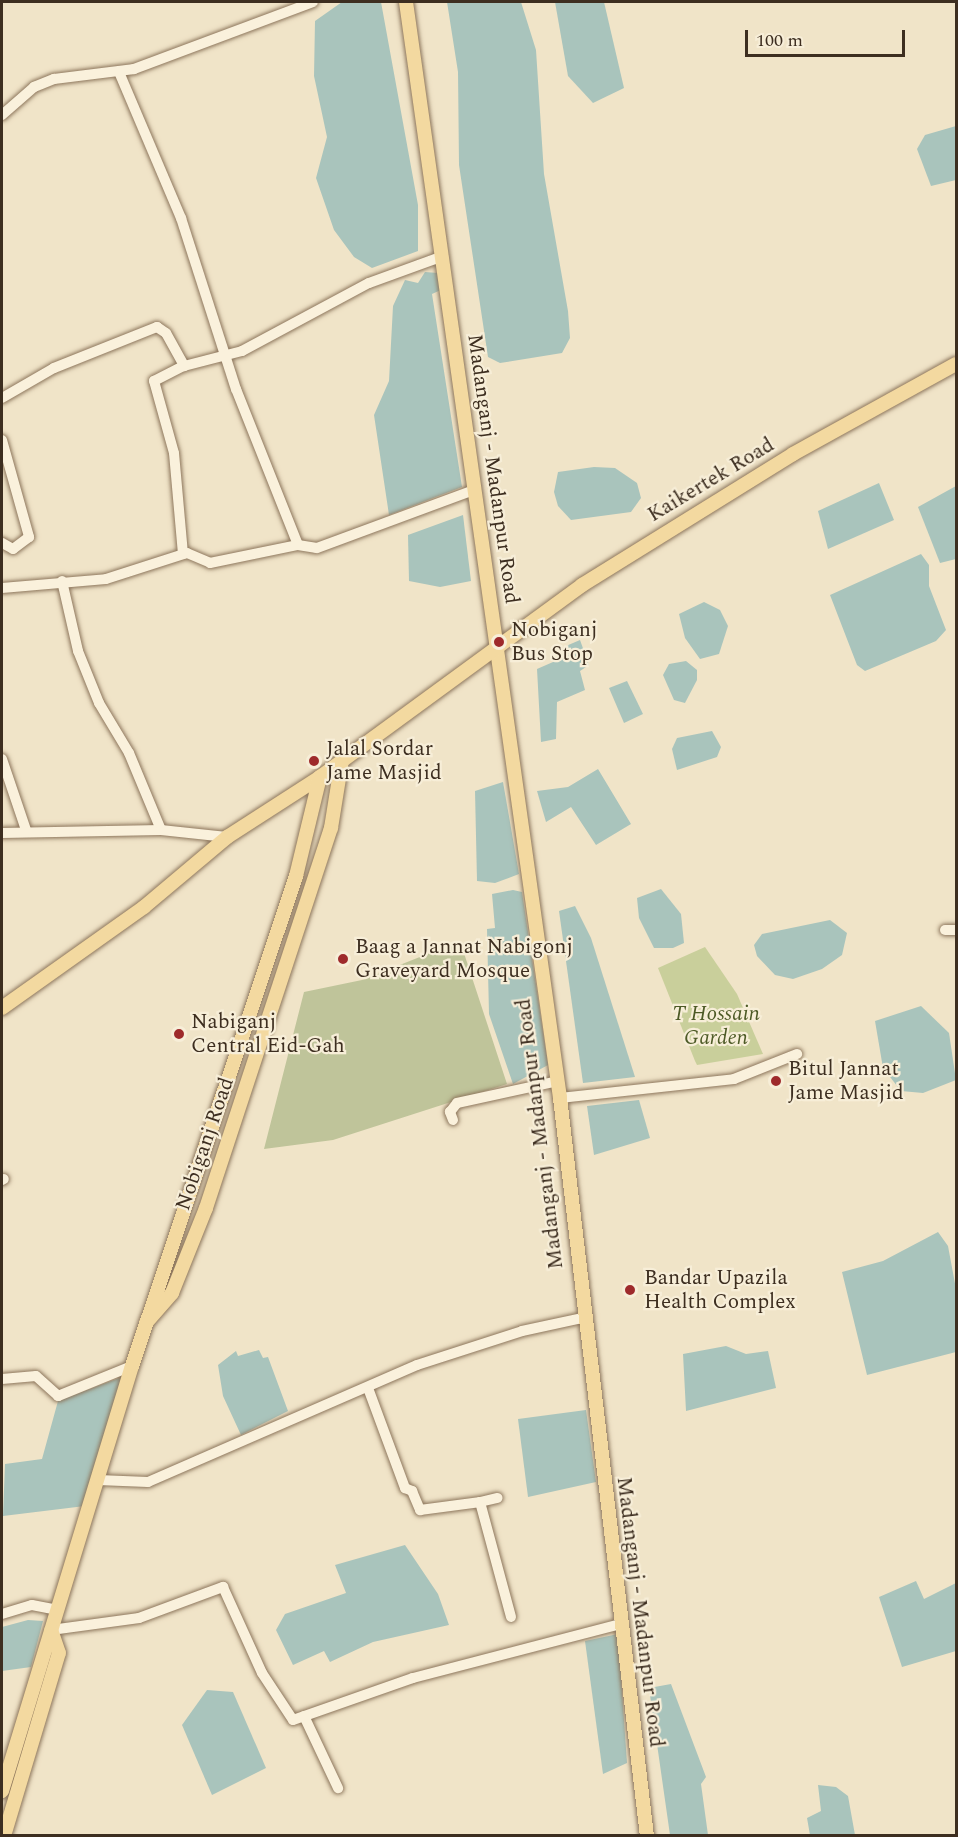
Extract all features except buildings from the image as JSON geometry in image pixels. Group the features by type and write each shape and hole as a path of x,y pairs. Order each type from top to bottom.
{"main road":[{"name":"Madanganj - Madanpur Road","path":"406,2 558,1081 615,1626 647,1836"},
{"name":"Kaikertek Road","path":"2,1008 144,907 227,837 320,777 495,644 714,501 957,364"},
{"name":"Nobiganj Road","path":"146,1323 172,1293 206,1208 331,828 342,760"},
{"name":"Nobiganj Road","path":"2,1791 132,1366 296,876 320,777"},
{"path":"4,1836 60,1653 51,1630"}],"street":[{"path":"2,115 34,87 54,79 119,72 313,2"},
{"path":"119,72 181,218 226,354 298,545"},
{"path":"183,554 174,453 154,381 184,366 252,347 369,283 443,256"},
{"path":"2,398 54,368 157,327 166,333 184,366"},
{"path":"2,440 29,537 13,549 2,543"},
{"path":"2,588 62,581 106,579 183,554 210,563 298,545 313,549 474,490"},
{"path":"62,581 78,651 104,716 129,753 161,830"},
{"path":"2,759 26,830"},
{"path":"2,833 26,830 161,830 227,837"},
{"path":"560,1098 734,1079 797,1054"},
{"path":"453,1120 450,1112 457,1102 558,1081"},
{"path":"98,1480 148,1482 215,1448 368,1388 512,1334 582,1318"},
{"path":"2,1379 36,1376 58,1396 132,1366"},
{"path":"368,1388 405,1488 412,1491 420,1510 498,1498"},
{"path":"480,1502 511,1617"},
{"path":"51,1630 139,1618 223,1587 287,1718 304,1716 413,1678 615,1626"},
{"path":"2,1614 32,1605 57,1610"},
{"path":"304,1716 338,1788"}],"green space":[{"path":"460,941 507,1084 333,1140 264,1149 304,992 362,980"},
{"name":"T Hossain Garden","path":"705,947 737,994 763,1054 697,1065 658,968"}],"water":[{"path":"342,2 381,2 418,205 418,251 372,268 354,257 334,230 316,178 327,137 314,76 315,21"},
{"path":"447,2 521,2 536,50 544,174 568,311 570,338 562,353 500,363 488,357 459,165 458,72"},
{"path":"555,2 604,2 624,88 593,103 568,76"},
{"path":"956,126 956,180 931,186 917,149 925,135"},
{"path":"425,272 438,273 443,289 432,294 462,487 389,515 374,415 389,381 393,306 405,280 418,283"},
{"path":"594,467 615,468 637,483 641,498 631,512 571,520 558,506 554,492 558,472"},
{"path":"879,483 894,520 828,549 818,511"},
{"path":"956,486 956,559 940,563 918,507"},
{"path":"463,515 471,581 440,587 409,581 408,535"},
{"path":"921,554 929,565 929,586 946,630 936,641 865,671 857,665 830,595"},
{"path":"704,602 720,610 728,626 719,654 700,659 685,638 679,614"},
{"path":"580,640 589,665 580,671 585,690 557,702 556,739 541,742 537,669 569,655 566,646"},
{"path":"686,661 697,670 697,680 685,703 674,700 663,675 669,664"},
{"path":"627,681 643,714 624,723 609,688"},
{"path":"712,731 721,747 717,757 677,770 672,749 677,738"},
{"path":"598,769 631,824 596,845 571,807 546,822 537,791 568,787"},
{"path":"503,782 519,874 495,883 477,881 475,791"},
{"path":"661,889 681,914 684,943 673,948 654,948 639,918 637,898"},
{"path":"513,890 522,892 548,1065 513,1084 489,1014 487,929 495,928 492,894"},
{"path":"575,906 591,938 635,1077 583,1083 559,911"},
{"path":"830,920 847,933 842,955 822,969 793,979 775,975 757,956 754,945 762,934"},
{"path":"921,1006 949,1033 956,1080 923,1093 901,1091 883,1068 875,1021"},
{"path":"639,1100 650,1138 594,1155 587,1106"},
{"path":"938,1232 948,1246 956,1289 956,1352 867,1375 842,1272 883,1261"},
{"path":"726,1346 746,1354 768,1351 776,1388 686,1411 683,1354"},
{"path":"259,1350 263,1358 268,1357 288,1411 241,1435 223,1396 218,1365 236,1351 238,1356"},
{"path":"127,1375 85,1506 3,1516 5,1464 42,1459 58,1401"},
{"path":"586,1410 596,1482 528,1497 518,1419"},
{"path":"405,1545 438,1594 449,1625 373,1642 330,1662 324,1651 293,1665 276,1630 285,1614 346,1593 335,1565"},
{"path":"916,1581 924,1599 956,1583 956,1651 902,1667 879,1597"},
{"path":"28,1620 43,1621 31,1667 2,1671 2,1627"},
{"path":"618,1634 627,1763 603,1774 585,1641"},
{"path":"671,1684 706,1777 701,1784 708,1835 670,1835 649,1688"},
{"path":"207,1690 233,1692 266,1768 212,1795 182,1725"},
{"path":"818,1785 836,1787 848,1796 855,1835 810,1835 807,1818 821,1811"}],"place":[{"name":"Nobiganj Bus Stop","path":"499,642"},
{"name":"Jalal Sordar Jame Masjid","path":"314,761"},
{"name":"Baag a Jannat Nabigonj Graveyard Mosque","path":"343,959"},
{"name":"Nabiganj Central Eid-Gah","path":"179,1034"},
{"name":"Bitul Jannat Jame Masjid","path":"776,1081"},
{"name":"Bandar Upazila Health Complex","path":"630,1290"}]}
